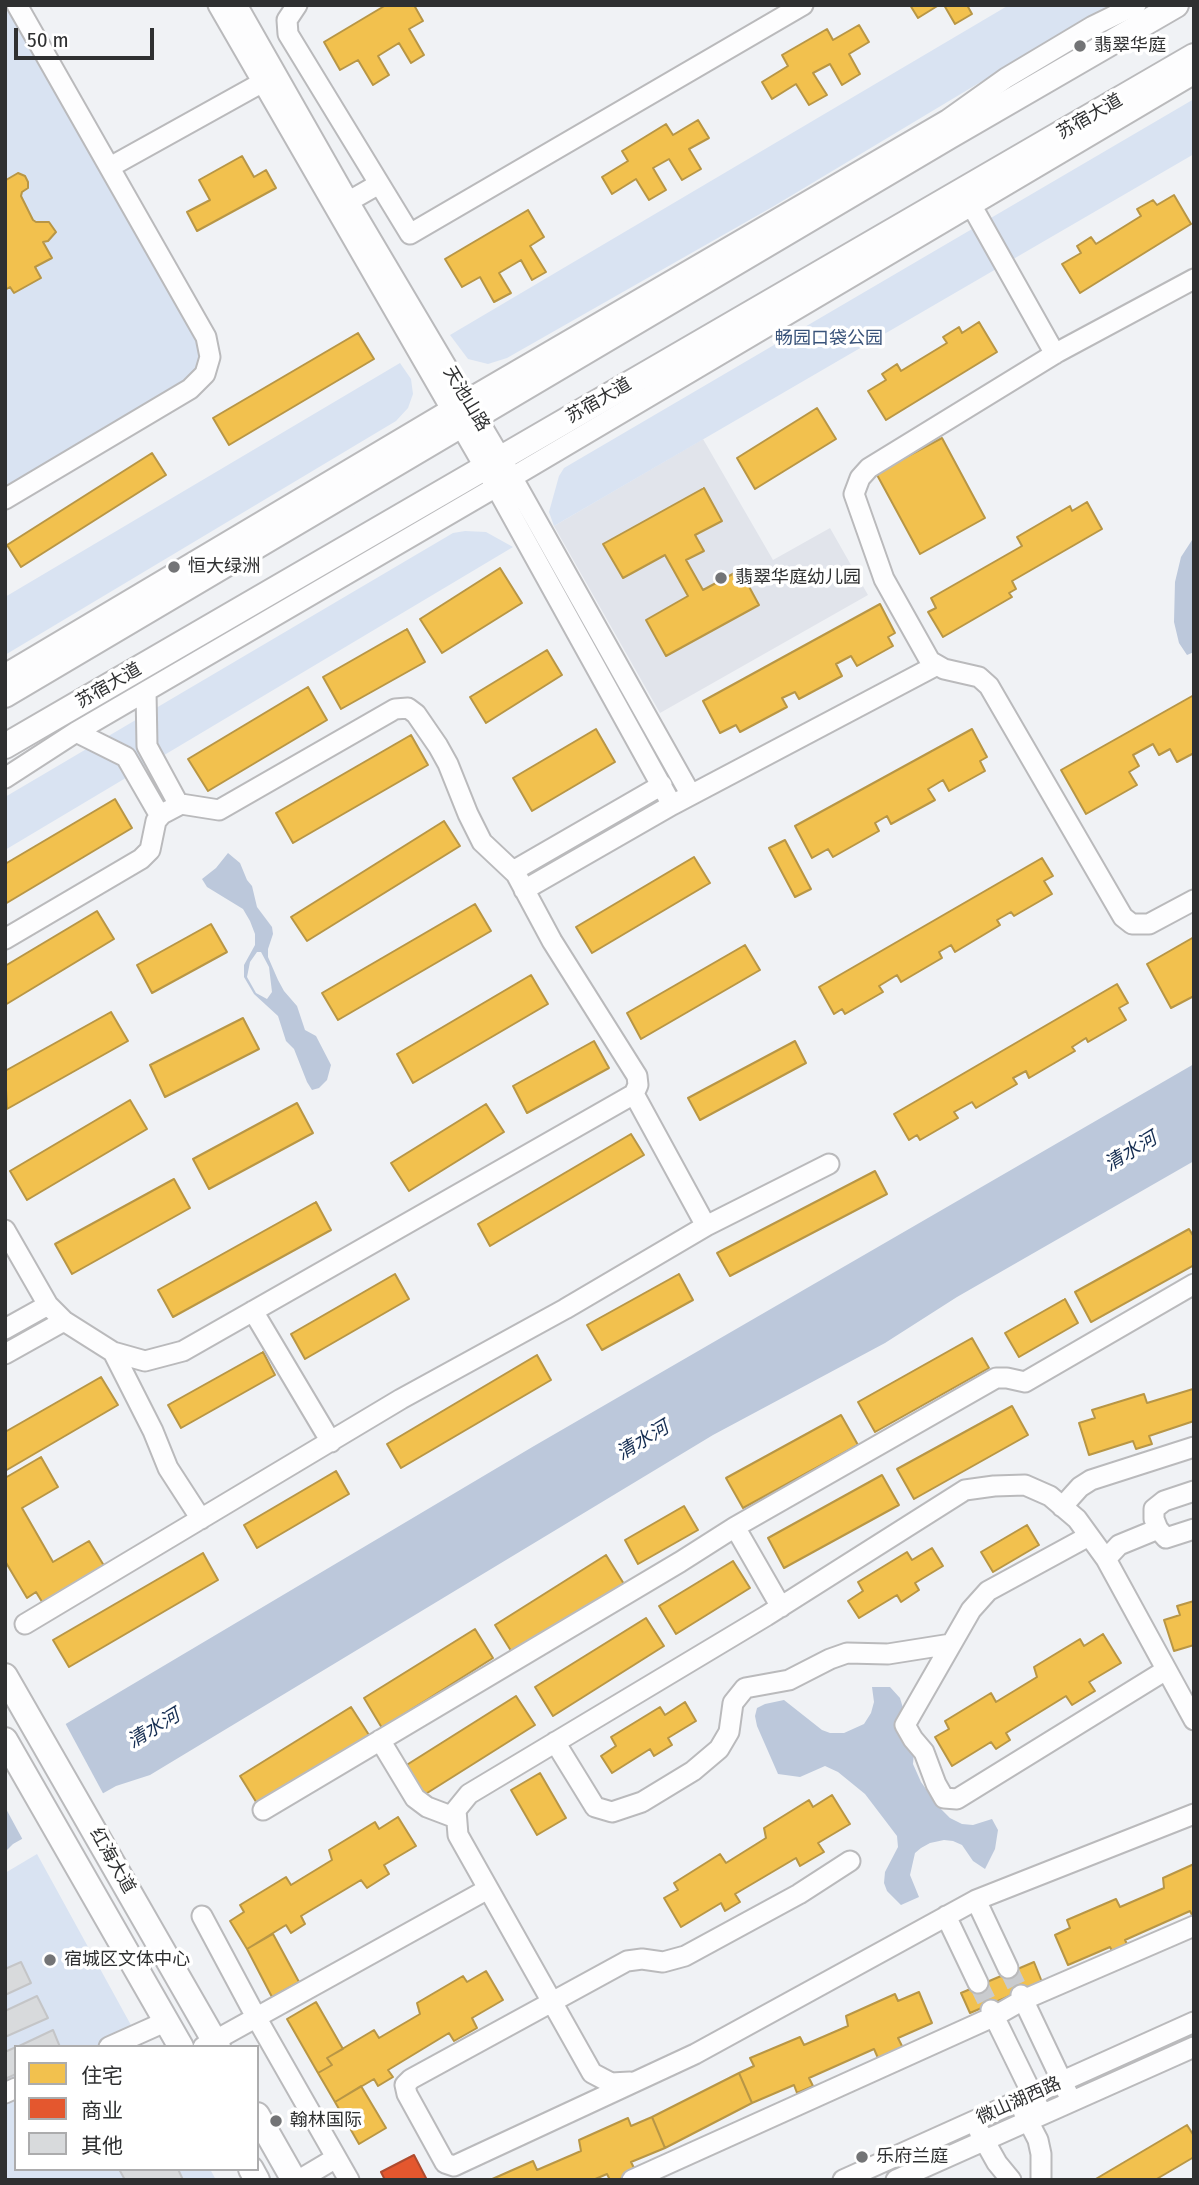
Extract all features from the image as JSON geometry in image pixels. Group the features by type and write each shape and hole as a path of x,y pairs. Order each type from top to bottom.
{"main road":[{"path":"5,695 464,413 1176,5"},
{"name":"苏宿大道","path":"5,746 498,472 967,197 1194,56"},
{"name":"红海大道","path":"5,1676 212,2045"},
{"name":"红海大道","path":"5,1740 180,2045"},
{"path":"259,2118 297,2180"}],"street":[{"path":"5,499 190,389 205,374 210,357 206,337 17,5"},
{"name":"天池山路","path":"219,5 269,78 498,472 691,795"},
{"name":"天池山路","path":"237,5 269,78"},
{"path":"297,5 287,20 288,34 410,234 803,5"},
{"path":"5,674 464,413 947,120 1006,78 1093,26 1136,5"},
{"path":"1055,354 967,197 1194,74"},
{"path":"110,167 269,78"},
{"path":"329,182 365,160"},
{"path":"343,205 379,184"},
{"path":"1194,279 1055,354 869,468 854,494 884,579 930,661 944,669 979,677 989,686 1123,917 1132,925 1149,924 1194,900"},
{"path":"5,778 498,472 672,805"},
{"path":"524,890 672,805 937,665"},
{"path":"146,691 147,746 179,805"},
{"path":"5,939 141,859 150,850 160,816 179,805 219,810 394,709 408,708 425,726 448,764 482,842 513,871 552,941 637,1076 638,1085 634,1094 183,1351 167,1356 145,1361 113,1352 64,1321 48,1305 5,1230"},
{"path":"76,732 126,757 160,816"},
{"path":"513,871 662,785"},
{"path":"567,840 578,859"},
{"path":"634,1094 706,1226"},
{"path":"24,1623 401,1399 565,1309 706,1226 829,1164"},
{"path":"263,1810 681,1562 735,1527 996,1378 1025,1382 1194,1284"},
{"path":"5,1329 48,1305"},
{"path":"253,1311 331,1442"},
{"path":"5,1354 64,1321"},
{"path":"113,1352 153,1431 168,1468 201,1520"},
{"path":"1062,1507 1080,1487 1091,1480 1194,1447"},
{"path":"638,2081 611,2083 592,2073 458,1835 456,1810 469,1794 781,1607 965,1490 994,1486 1025,1485 1050,1496 1077,1519 1106,1559 1166,1670 1186,1687 1194,1720"},
{"path":"1194,1491 1164,1501 1154,1509 1158,1530 1166,1538 1194,1529"},
{"path":"735,1527 781,1607"},
{"path":"1106,1559 1119,1545 1158,1530"},
{"path":"1089,1536 988,1591 971,1610 905,1725 927,1759 944,1798 957,1799 972,1791 1166,1670"},
{"path":"555,1742 595,1807 612,1812 642,1802 693,1771 719,1749 729,1732 733,1703 745,1688 789,1680 847,1653 888,1654 951,1644"},
{"path":"380,1740 415,1798 427,1807 456,1818"},
{"path":"850,1861 799,1894 685,1956 663,1962 642,1959 627,1961 405,2085 407,2094 445,2163 454,2166 695,2054 976,1900 1194,1814"},
{"path":"212,2045 256,2017 488,1889"},
{"path":"976,1900 1008,1968"},
{"path":"202,1916 349,2180"},
{"path":"946,1916 978,1983"},
{"path":"632,2180 1022,1998 1194,1926"},
{"path":"1022,1998 1071,2101"},
{"path":"993,2013 1035,2118 1041,2154 1041,2180"},
{"path":"113,2045 167,2021"},
{"name":"微山湖西路","path":"844,2180 1194,2022"},
{"name":"微山湖西路","path":"896,2180 1194,2047"},
{"path":"974,2121 997,2163 1012,2180"},
{"path":"297,2180 336,2158"}],"shaded area":[{"name":"翡翠华庭幼儿园","path":"703,439 773,560 830,528 868,595 660,713 554,526"}],"green space":[{"path":"5,5 199,341 202,356 197,370 186,383 5,488"},
{"path":"1009,5 1109,5 774,206 507,358 488,364 468,359 450,335"},
{"name":"畅园口袋公园","path":"1194,99 1194,154 554,526 549,512 559,476 564,468"},
{"path":"400,363 411,379 413,394 408,408 396,421 5,655 5,597"},
{"path":"486,532 513,547 5,850 5,797 453,533"},
{"name":"宿城区文体中心","path":"37,1854 142,2045 14,2045 14,2171 211,2171 216,2180 5,2180 5,1873"}],"water":[{"path":"1194,537 1194,652 1187,655 1179,643 1174,622 1175,582 1181,557"},
{"path":"228,853 240,863 252,886 257,907 272,927 268,957 284,991 297,1006 305,1030 316,1036 331,1065 327,1080 319,1088 312,1090 294,1049 286,1041 278,1016 254,994 244,977 244,965 255,945 255,934 243,909 207,887 202,879 216,868","holes":["257,952 261,952 269,967 272,992 267,999 256,993 247,977 250,962"]},
{"name":"清水河","path":"1194,1064 1194,1161 957,1297 885,1343 713,1435 150,1775 116,1786 13,1844 5,1852 5,1760 534,1446"},
{"path":"872,1687 890,1687 900,1698 903,1708 898,1728 914,1752 913,1764 921,1782 939,1807 950,1818 962,1824 973,1825 992,1819 998,1830 995,1849 985,1869 973,1861 962,1845 953,1841 930,1843 921,1848 915,1853 910,1875 919,1897 901,1905 887,1891 884,1883 885,1872 898,1847 897,1836 865,1794 838,1772 825,1766 800,1777 778,1774 755,1716 757,1708 784,1700 822,1730 844,1733 864,1724 871,1713 874,1702"}],"pier":[{"path":"64,1721 105,1797 24,1842 5,1807 5,1756"}],"building: 住宅":[{"path":"386,5 414,5 423,21 409,29 424,55 411,63 399,43 378,56 389,75 373,85 358,60 340,70 324,42"},
{"path":"910,5 939,5 918,18"},
{"path":"944,5 967,5 972,14 955,24"},
{"path":"859,25 869,42 849,54 860,74 842,85 830,64 813,73 827,95 809,105 796,84 772,99 762,82 788,66 782,55 827,29 833,40"},
{"path":"698,120 709,138 689,149 701,169 682,180 669,159 653,168 666,190 649,200 636,179 612,194 602,177 628,161 622,151 666,124 673,135"},
{"path":"242,156 254,177 266,170 276,188 197,231 187,212 210,200 199,180"},
{"path":"18,173 25,176 28,182 28,188 21,196 33,220 49,222 56,232 48,241 43,242 52,258 35,267 41,278 14,293 10,287 5,290 5,178 6,180"},
{"path":"1174,195 1191,224 1080,293 1062,264 1081,253 1077,246 1091,237 1096,244 1141,216 1137,209 1153,200 1157,205"},
{"path":"528,210 544,237 530,246 546,272 532,280 521,260 499,273 511,293 494,302 480,277 462,287 445,259"},
{"path":"979,322 997,352 886,420 868,391 886,380 882,374 897,364 901,371 947,343 943,337 959,327 962,333"},
{"path":"358,333 374,359 229,445 213,418"},
{"path":"817,408 836,439 755,489 737,458"},
{"path":"942,438 985,518 920,554 876,473"},
{"path":"152,453 166,475 21,567 7,545"},
{"path":"704,488 722,521 695,535 704,551 686,560 703,590 740,570 759,605 666,656 646,620 688,596 665,555 623,578 603,544"},
{"path":"1087,502 1102,529 1012,581 1016,589 1009,593 1012,597 943,637 928,612 936,608 931,598 1022,546 1017,537 1070,506 1072,511"},
{"path":"500,568 522,603 442,653 420,619"},
{"path":"880,604 895,633 888,637 893,646 857,666 851,656 836,664 842,676 799,699 795,692 782,698 787,707 740,732 736,725 720,733 703,701"},
{"path":"407,629 425,662 341,709 323,677"},
{"path":"547,650 562,675 486,723 470,697"},
{"path":"308,687 327,720 208,791 188,759"},
{"path":"1194,695 1194,753 1177,762 1170,749 1159,755 1153,744 1133,755 1139,766 1129,772 1137,785 1086,814 1061,770"},
{"path":"596,729 615,762 532,811 513,778"},
{"path":"972,729 987,757 980,761 985,771 949,791 943,780 928,789 935,800 891,824 887,816 875,823 879,831 833,857 828,849 812,858 795,826"},
{"path":"411,735 428,765 293,843 276,813"},
{"path":"115,799 132,828 5,904 5,864"},
{"path":"444,821 460,846 307,941 291,917"},
{"path":"785,840 811,889 795,897 769,848"},
{"path":"694,857 710,883 592,953 576,927"},
{"path":"1042,858 1053,876 1044,881 1052,894 1014,916 1011,912 997,920 1000,925 955,952 951,945 939,952 942,958 901,982 897,975 879,986 883,992 845,1014 842,1009 834,1014 819,987"},
{"path":"475,904 491,931 338,1020 322,993"},
{"path":"97,911 114,939 5,1005 5,966"},
{"path":"211,924 227,952 152,993 137,965"},
{"path":"1194,937 1194,996 1171,1008 1147,964"},
{"path":"745,945 760,970 641,1039 627,1013"},
{"path":"531,975 548,1004 413,1083 397,1054"},
{"path":"1117,984 1128,1003 1119,1008 1126,1020 1088,1042 1086,1038 1072,1047 1075,1051 1029,1078 1026,1071 1013,1078 1017,1084 976,1108 972,1102 954,1112 958,1118 920,1140 917,1135 909,1140 894,1114"},
{"path":"111,1012 128,1041 7,1109 5,1071"},
{"path":"243,1018 259,1049 165,1097 150,1065"},
{"path":"594,1041 609,1068 527,1113 513,1086"},
{"path":"795,1041 806,1063 700,1120 688,1098"},
{"path":"130,1100 147,1129 27,1200 10,1171"},
{"path":"297,1103 313,1133 209,1189 193,1159"},
{"path":"486,1104 504,1132 409,1191 391,1163"},
{"path":"631,1134 644,1155 490,1246 478,1224"},
{"path":"875,1171 887,1194 730,1276 717,1253"},
{"path":"174,1179 190,1208 72,1274 55,1244"},
{"path":"316,1202 331,1230 173,1317 158,1290"},
{"path":"1189,1229 1194,1237 1194,1265 1091,1322 1075,1292"},
{"path":"395,1274 409,1299 305,1359 291,1334"},
{"path":"679,1274 693,1300 602,1350 587,1325"},
{"path":"1065,1299 1078,1323 1019,1357 1005,1333"},
{"path":"972,1338 989,1368 875,1432 858,1402"},
{"path":"263,1352 275,1375 181,1428 168,1405"},
{"path":"537,1355 551,1380 401,1468 387,1444"},
{"path":"101,1377 118,1405 5,1471 5,1432"},
{"path":"1194,1377 1194,1421 1149,1436 1152,1444 1136,1449 1133,1441 1089,1455 1079,1423 1095,1418 1092,1410 1144,1394 1147,1403 1193,1389"},
{"path":"1012,1406 1028,1435 914,1499 897,1469"},
{"path":"841,1415 858,1445 743,1508 726,1478"},
{"path":"41,1457 58,1487 22,1508 53,1562 89,1541 106,1569 44,1605 36,1592 27,1598 5,1561 5,1478"},
{"path":"336,1471 349,1494 257,1548 244,1525"},
{"path":"882,1475 899,1505 784,1568 768,1538"},
{"path":"684,1506 698,1530 638,1564 625,1540"},
{"path":"1027,1525 1039,1545 993,1572 981,1552"},
{"path":"932,1548 943,1566 915,1583 919,1590 901,1602 897,1595 859,1618 848,1601 863,1591 858,1582 907,1552 912,1560"},
{"path":"203,1553 218,1580 69,1667 53,1640"},
{"path":"606,1555 624,1584 513,1654 495,1625"},
{"path":"733,1561 750,1588 676,1634 659,1606"},
{"path":"1194,1601 1194,1645 1174,1651 1164,1620 1180,1615 1177,1606"},
{"path":"646,1618 664,1646 553,1716 535,1687"},
{"path":"475,1629 493,1658 382,1728 364,1698"},
{"path":"1103,1634 1121,1663 1089,1682 1095,1691 1072,1705 1066,1696 1006,1733 1010,1740 996,1749 991,1742 952,1766 935,1737 949,1729 945,1721 991,1693 996,1702 1037,1677 1034,1667 1080,1639 1084,1646"},
{"path":"516,1696 535,1725 424,1795 405,1766"},
{"path":"685,1702 696,1721 668,1738 672,1745 654,1756 650,1749 612,1773 601,1756 616,1746 611,1737 660,1707 665,1715"},
{"path":"351,1707 369,1735 258,1805 240,1776"},
{"path":"540,1773 566,1818 537,1835 511,1790"},
{"path":"832,1795 850,1824 818,1843 824,1852 800,1866 796,1858 735,1894 740,1902 725,1911 721,1903 681,1927 664,1898 678,1890 674,1883 720,1854 726,1863 766,1838 764,1828 809,1800 813,1807"},
{"path":"398,1817 416,1846 384,1865 389,1874 367,1888 361,1880 301,1916 305,1924 291,1933 286,1925 247,1949 230,1921 244,1912 240,1905 286,1877 291,1885 332,1860 329,1850 375,1822 379,1829"},
{"path":"1194,1864 1194,1919 1190,1911 1125,1940 1129,1948 1114,1955 1110,1947 1068,1965 1055,1935 1070,1928 1067,1920 1116,1899 1120,1907 1164,1888 1163,1878"},
{"path":"273,1934 299,1982 272,1997 247,1949"},
{"path":"1034,1962 1042,1982 970,2013 961,1993"},
{"path":"486,1971 503,2000 472,2018 477,2028 454,2041 449,2033 388,2070 393,2077 378,2086 374,2079 335,2102 318,2073 332,2065 327,2058 374,2030 379,2038 420,2014 417,2003 463,1976 467,1982"},
{"path":"919,1992 932,2023 898,2038 903,2048 878,2058 874,2049 809,2078 813,2086 797,2093 794,2085 752,2103 739,2073 754,2066 750,2058 800,2037 804,2045 848,2026 846,2016 895,1994 898,2001"},
{"path":"316,2002 343,2049 327,2058 332,2065 318,2073 287,2019"},
{"path":"739,2073 752,2103 665,2148 652,2117"},
{"path":"361,2086 386,2128 359,2144 335,2102"},
{"path":"652,2117 665,2148 631,2162 636,2172 618,2180 610,2180 607,2174 593,2180 490,2180 533,2161 537,2170 581,2151 579,2140 628,2118 631,2126"},
{"path":"1187,2125 1194,2136 1194,2157 1155,2180 1094,2180"}],"building: 商业":[{"path":"414,2155 427,2180 385,2180 381,2172"}],"building: 其他":[{"path":"21,1962 31,1983 5,1995 5,1969"},
{"path":"37,1996 48,2018 5,2037 5,2011"},
{"path":"53,2030 59,2045 21,2045"},
{"path":"14,2048 14,2075 5,2079 5,2052"},
{"path":"120,2171 179,2171 183,2180 125,2180"}],"tunnel":[{"path":"1008,1968 1021,1995"},
{"path":"978,1983 991,2010"}],"place":[{"name":"翡翠华庭","path":"1080,46"},
{"name":"恒大绿洲","path":"174,567"},
{"name":"翡翠华庭幼儿园","path":"721,578"},
{"name":"宿城区文体中心","path":"50,1960"},
{"name":"翰林国际","path":"276,2121"},
{"name":"乐府兰庭","path":"862,2157"}]}
